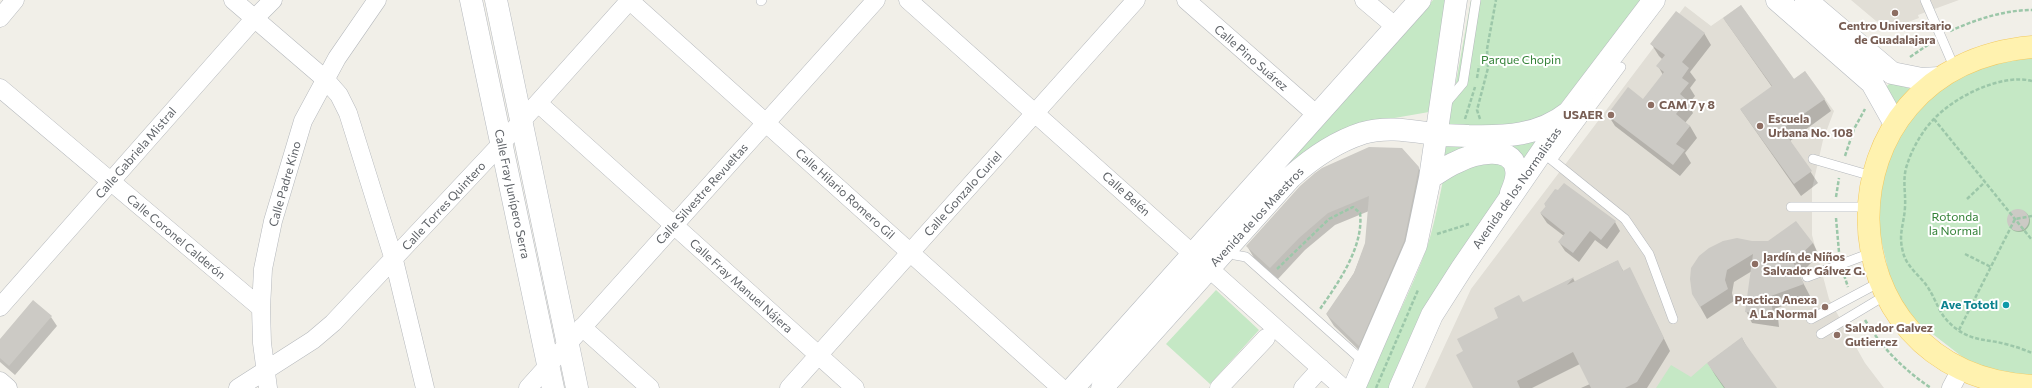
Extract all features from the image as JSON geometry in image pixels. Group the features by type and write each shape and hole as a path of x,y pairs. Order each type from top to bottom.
{"main road":[{"path":"2032,47 2008,49 1974,58 1947,73 1915,99 1895,124 1884,142 1872,176 1868,208 1871,253 1883,289 1903,322 1930,349 1961,369 1986,379 2032,386"}],"street":[{"path":"0,18 15,0"},
{"path":"232,0 324,78 339,94 348,113 394,260 425,388"},
{"name":"Calle Gabriela Mistral","path":"0,307 254,19 273,0"},
{"name":"Calle Padre Kino","path":"267,380 262,343 261,308 263,269 273,221 303,121 324,78 352,34 377,0"},
{"name":"Calle Fray Junípero Serra","path":"471,0 553,388"},
{"name":"Calle Fray Junípero Serra","path":"496,0 577,388"},
{"name":"Calle Torres Quintero","path":"238,388 267,380 333,323 394,260 501,144 630,0"},
{"name":"Calle Hilario Romero Gil","path":"630,0 1061,388"},
{"name":"Calle Silvestre Revueltas","path":"528,388 876,0"},
{"name":"Calle Belén","path":"908,0 1343,388"},
{"name":"Calle Gonzalo Curiel","path":"789,388 1136,0"},
{"name":"Calle Pino Suárez","path":"1186,0 1317,115"},
{"path":"1364,0 1396,28"},
{"name":"Avenida de los Maestros","path":"1102,388 1317,115 1420,0"},
{"path":"1354,388 1416,245 1430,178 1456,0"},
{"name":"Avenida de los Normalistas","path":"1400,388 1432,315 1462,268 1510,198 1547,156 1569,112 1654,0"},
{"path":"1777,0 1872,83 1895,124"},
{"path":"1806,0 1892,73 1922,79 1947,73"},
{"name":"Calle Coronel Calderón","path":"0,88 261,308"},
{"name":"Calle Fray Manuel Nájera","path":"538,103 855,388"},
{"name":"Avenida de los Maestros","path":"1073,388 1201,261 1228,249 1291,177 1325,150 1364,133 1383,130 1403,129 1437,135 1485,136 1529,133 1558,121 1569,112"},
{"path":"1430,178 1458,161 1484,153 1503,153 1514,162 1516,169 1516,178 1510,198"},
{"path":"582,327 650,388"},
{"path":"1220,388 1266,338"},
{"path":"1303,388 1321,368"},
{"path":"1951,388 1961,369"},
{"path":"0,381 8,388"}],"lane":[{"path":"1440,110 1463,83 1476,0"},
{"path":"1925,0 1940,36 1947,73"},
{"path":"1621,67 1547,156 1625,219 1649,254 1673,319"},
{"path":"1813,159 1872,176"},
{"path":"1791,207 1868,208"},
{"path":"1228,249 1235,255 1246,257 1366,363"},
{"path":"1807,277 1871,253"},
{"path":"1821,334 1859,311 1883,289"},
{"path":"1812,319 1883,289"}],"path":[{"path":"1485,136 1485,130 1477,110 1488,68 1487,49 1496,0"},
{"path":"1909,58 1940,36 1968,23 1997,14 2032,10"},
{"path":"2032,81 2002,81 1977,89 1952,104 1934,119 1915,146 1906,168 1904,190 1905,208 1899,236 1903,254 1912,270 1927,286 1944,318 1959,330 1977,340 2009,344 2032,353"},
{"path":"1934,119 2032,240"},
{"path":"1968,199 1985,182"},
{"path":"1268,277 1329,219 1353,207 1360,213 1362,225 1345,272 1314,317"},
{"path":"2015,219 2032,216"},
{"path":"1959,330 2015,219"},
{"path":"1437,234 1473,222"},
{"path":"1965,254 1991,266"},
{"path":"1859,311 1876,338 1895,360 1931,388"}],"shaded area":[{"name":"Centro Universitario de Guadalajara","path":"1851,0 1959,0 1918,15 1919,18 1903,24 1889,25 1876,21"},
{"path":"1741,5 1794,79 1805,71 1834,111 1823,140 1812,189 1812,235 1829,299 1865,363 1884,388 1425,388 1471,289 1685,6 1711,26"}],"green space":[{"path":"1433,0 1448,0 1429,112 1383,120 1206,250"},
{"name":"Parque Chopin","path":"1471,0 1644,0 1548,120 1447,131"},
{"name":"Rotonda la Normal","path":"2032,57 2032,375 2004,373 1969,362 1912,318 1892,287 1876,217 1881,181 1893,147 1911,120 1930,98 1950,83 1983,66"},
{"path":"1891,82 1914,90 1899,108 1886,87"},
{"path":"1541,134 1523,168 1501,148"},
{"path":"1446,142 1483,142 1441,165"},
{"path":"1496,158 1513,172 1390,388 1365,388 1421,263 1433,227 1444,176"},
{"path":"1216,290 1259,330 1210,384 1166,344"},
{"path":"1707,363 1725,388 1656,388 1671,365 1691,377"}],"building":[{"path":"1741,5 1794,79 1805,71 1825,99 1782,129 1812,171 1794,184 1740,109 1772,86 1723,18"},
{"path":"1676,11 1705,33 1682,62 1689,68 1682,78 1689,83 1680,94 1687,100 1676,114 1690,126 1676,144 1685,150 1673,165 1607,115 1628,87 1643,99 1664,72 1656,66 1665,55 1650,44"},
{"path":"1369,147 1402,148 1419,167 1404,241 1359,346 1326,314 1354,273 1365,243 1369,196 1328,213 1299,238 1270,268 1246,246 1300,186 1315,173 1322,168"},
{"path":"1564,183 1616,221 1601,240 1590,231 1573,253 1558,242 1565,233 1540,213 1546,206 1544,204 1555,189 1558,190"},
{"path":"2018,209 2026,212 2029,220 2026,228 2018,231 2010,228 2007,220 2010,212"},
{"path":"1796,221 1813,243 1793,262 1804,284 1771,296 1773,315 1745,312 1753,254 1727,270 1725,280 1728,289 1700,307 1692,294 1690,279 1691,268 1699,256 1709,248 1723,241 1737,238 1752,241 1768,241"},
{"path":"1618,260 1623,271 1630,267 1664,338 1637,382 1625,388 1591,388 1573,352 1517,381 1520,388 1473,388 1456,355 1463,351 1457,339 1498,318 1494,308 1519,295 1523,302 1574,277 1567,285"},
{"path":"33,300 52,316 9,366 0,358 0,339"},
{"path":"1742,337 1777,388 1725,388 1707,363"}],"place":[{"name":"Centro Universitario de Guadalajara","path":"1895,13"},
{"name":"CAM 7 y 8","path":"1651,105"},
{"name":"USAER","path":"1611,115"},
{"name":"Escuela Urbana No. 108","path":"1760,126"},
{"name":"Jardín de Niños Salvador Gálvez G.","path":"1755,264"},
{"name":"Ave Tototl","path":"2006,305"},
{"name":"Practica Anexa A La Normal","path":"1825,307"},
{"name":"Salvador Galvez Gutierrez","path":"1837,335"}]}
